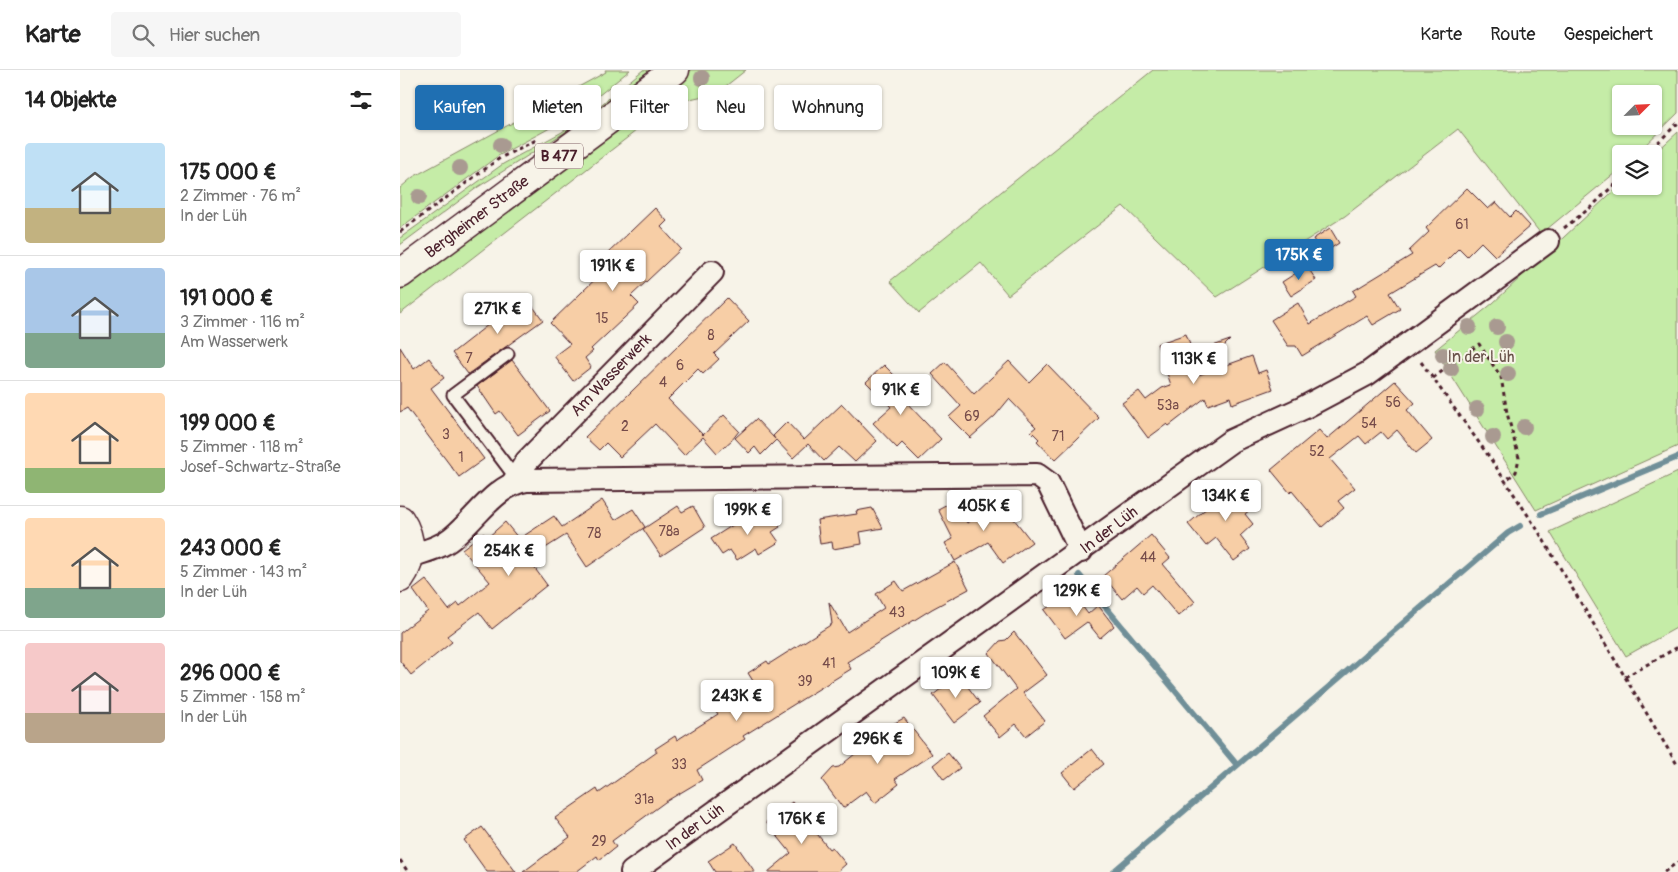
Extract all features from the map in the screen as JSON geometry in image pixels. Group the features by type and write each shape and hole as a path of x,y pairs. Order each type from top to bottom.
{"main road":[{"name":"Bergheimer Straße","path":"400,274 675,70"},
{"path":"400,520 409,543 405,567"}],"street":[{"name":"In der Lüh","path":"632,872 1081,551 1231,441 1303,408 1347,385 1409,345 1548,241"},
{"name":"Am Wasserwerk","path":"405,567 451,539 514,480 527,461 712,272"},
{"path":"514,480 1037,475 1048,483 1081,551"}],"lane":[{"path":"508,354 453,395 514,480"}],"path":[{"path":"1656,145 1678,124"},
{"path":"400,232 500,158 542,136"},
{"path":"1548,241 1590,208 1612,187"},
{"path":"1433,378 1479,344 1501,377 1507,413 1518,452 1518,468 1506,481"},
{"path":"1409,345 1506,481 1678,766"},
{"path":"1625,677 1678,646"},
{"path":"400,860 408,872"},
{"path":"1664,872 1678,862"}],"green space":[{"path":"605,70 630,70 601,94 601,85 582,85 606,72"},
{"path":"643,70 654,70 635,85 625,85"},
{"path":"691,70 746,70 727,85 698,85 698,97 688,99 688,85 671,85"},
{"path":"1153,70 1678,70 1678,113 1662,129 1662,85 1612,85 1612,135 1655,135 1645,145 1612,145 1612,175 1541,234 1458,129 1345,216 1217,297 1123,206 1008,295 981,263 919,313 890,281"},
{"path":"611,96 611,103 601,110 601,105"},
{"path":"514,122 514,130 546,130 498,156 400,228 400,188 413,177 499,130 504,130 504,127"},
{"path":"569,130 478,187 400,245 400,238 503,164"},
{"path":"611,130 637,130 400,314 400,289"},
{"path":"1678,132 1678,446 1536,510 1435,350 1493,303 1612,192 1612,195 1662,195 1662,147"},
{"path":"1678,472 1678,627 1626,656 1550,532"}],"building":[{"path":"1467,188 1488,209 1496,202 1510,217 1516,211 1530,226 1495,256 1481,242 1467,256 1459,248 1438,269 1435,266 1390,293 1400,309 1373,325 1367,316 1302,356 1296,346 1288,346 1271,320 1298,303 1310,324 1356,296 1353,291 1412,255 1409,251 1429,232 1426,228"},
{"path":"655,208 667,221 661,227 681,249 631,296 639,304 591,349 593,351 585,358 591,367 573,381 554,356 570,344 550,323 613,262 606,255"},
{"path":"1330,228 1339,243 1322,254 1313,239"},
{"path":"1307,266 1316,280 1291,296 1282,282"},
{"path":"525,296 543,320 468,374 452,353"},
{"path":"727,298 749,321 714,354 719,359 703,374 698,369 668,399 703,435 724,415 739,431 732,440 717,453 703,437 684,455 655,424 620,457 606,443 599,450 585,437"},
{"path":"1186,334 1193,353 1230,340 1193,377 1252,356 1258,373 1266,370 1273,389 1232,404 1230,397 1208,405 1205,398 1169,426 1167,424 1148,438 1122,403 1139,391 1146,400 1162,388 1171,385 1157,344"},
{"path":"400,347 414,369 429,358 444,378 431,388 484,459 459,477 407,408 400,412"},
{"path":"512,360 550,411 518,435 500,411 496,414 477,386"},
{"path":"1009,361 1029,382 1047,364 1099,418 1055,460 1037,441 1039,439 1031,431 1036,427 1009,399 995,416 970,438 949,417 961,406 932,374 945,362 974,394"},
{"path":"884,365 915,396 907,403 941,439 919,460 902,443 897,448 873,423 891,407 866,382"},
{"path":"1395,381 1415,403 1407,410 1432,440 1416,453 1397,430 1387,439 1381,432 1366,444 1359,436 1330,459 1355,488 1338,501 1344,508 1322,527 1292,491 1290,493 1271,470 1319,430 1327,439"},
{"path":"842,404 877,441 855,462 839,447 824,461 808,444 793,458 776,440 761,455 755,447 749,453 735,438 756,419 775,439 773,436 787,422 804,440"},
{"path":"1236,483 1255,506 1245,514 1253,524 1240,536 1250,549 1234,561 1216,538 1206,546 1188,524"},
{"path":"602,500 615,520 633,509 645,527 587,567 566,535 528,559 547,585 492,629 479,612 447,636 452,642 411,675 400,661 400,633 428,611 413,590 426,580 449,610 458,603 460,606 490,582 462,549 483,533 487,538 505,522 519,539 554,516 562,527"},
{"path":"955,500 967,523 999,500 1032,542 1003,563 988,542 955,561 945,543 953,539 938,509"},
{"path":"678,506 682,512 693,506 705,527 661,556 643,529"},
{"path":"872,508 883,528 860,532 862,544 833,549 832,542 820,544 817,520 857,514 856,511"},
{"path":"770,510 780,527 772,532 779,542 759,554 756,548 737,560 730,550 722,555 711,539 747,516 750,521"},
{"path":"1151,535 1170,558 1163,564 1195,602 1178,616 1152,585 1143,593 1137,586 1122,599 1103,576"},
{"path":"955,562 969,589 932,609 847,662 851,669 743,736 745,739 697,770 702,780 665,802 612,841 616,847 599,860 597,856 576,872 523,872 570,837 555,818 597,789 599,793 657,752 655,749 675,736 677,740 718,714 713,707 753,681 748,673 767,661 769,664 832,624 829,602 847,632 884,608 876,594 896,581 903,591"},
{"path":"1071,591 1088,614 1098,605 1114,626 1100,638 1087,622 1065,638 1044,610 1053,604 1055,599 1062,598"},
{"path":"1014,632 1047,675 1023,693 1045,721 1026,736 1016,724 1000,737 983,716 1016,689 989,653 1000,641 1006,640"},
{"path":"959,675 980,703 954,723 933,695"},
{"path":"904,718 932,754 895,779 899,784 875,803 866,791 843,808 822,780 833,768 839,767 889,726"},
{"path":"1092,749 1104,764 1074,788 1062,773"},
{"path":"948,753 960,768 944,780 933,765"},
{"path":"792,802 829,849 832,847 846,864 837,872 768,872 791,853 766,822"},
{"path":"482,827 516,872 487,872 464,840"},
{"path":"735,843 755,872 715,872 708,861"}],"waterway":[{"path":"1541,514 1678,457"},
{"path":"1113,872 1508,533 1520,526"},
{"path":"1079,575 1237,765"}]}
